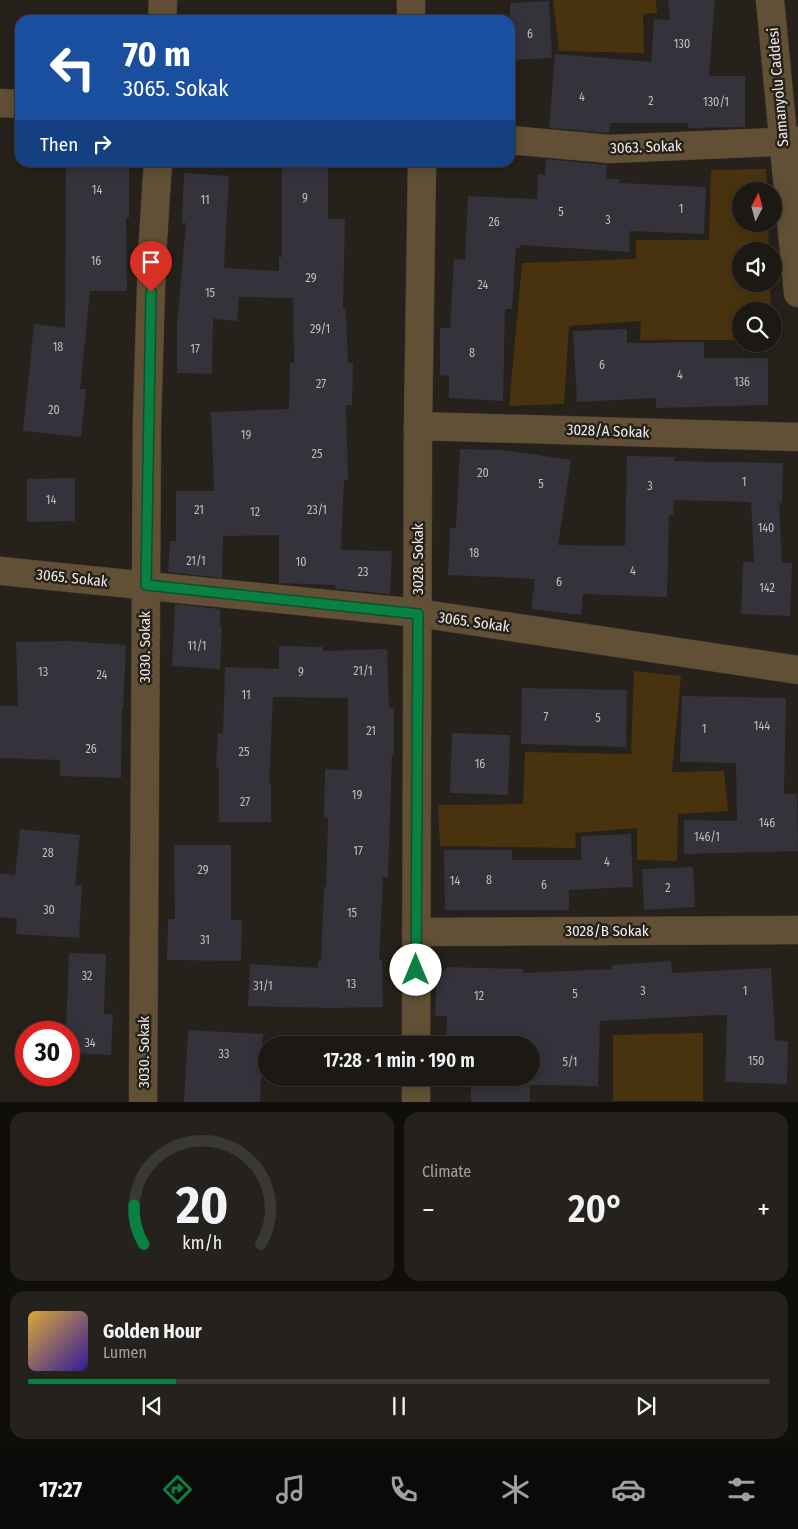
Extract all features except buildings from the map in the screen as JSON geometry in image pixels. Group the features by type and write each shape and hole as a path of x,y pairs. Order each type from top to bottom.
{"street":[{"path":"162,15 163,0"},
{"path":"411,0 411,15"},
{"name":"Samanyolu Caddesi","path":"770,0 790,142 798,293"},
{"path":"0,103 15,104"},
{"name":"3063. Sokak","path":"515,140 609,149 790,142"},
{"name":"3030. Sokak","path":"144,1102 148,422 152,275 158,167"},
{"name":"3028. Sokak","path":"416,1036 418,426 422,167"},
{"name":"3028/A Sokak","path":"418,426 798,436"},
{"name":"3065. Sokak","path":"0,571 418,614 798,670"},
{"name":"3028/B Sokak","path":"416,932 798,930"},
{"path":"416,1086 416,1102"}],"shaded area":[{"path":"553,0 656,0 657,13 643,14 644,53 559,51"},
{"path":"766,169 767,182 732,182 732,232 768,232 769,242 732,242 732,292 770,292 771,302 732,302 732,340 640,340 641,321 569,326 564,404 509,406 522,263 636,259 636,240 709,240 711,170"},
{"path":"634,671 681,676 672,772 724,771 728,811 678,814 677,861 637,860 637,828 575,833 576,848 440,846 438,805 523,804 525,752 631,754"},
{"path":"703,1033 703,1101 613,1101 613,1035"}],"route":[{"path":"151,292 146,585 418,614 416,970"}]}
